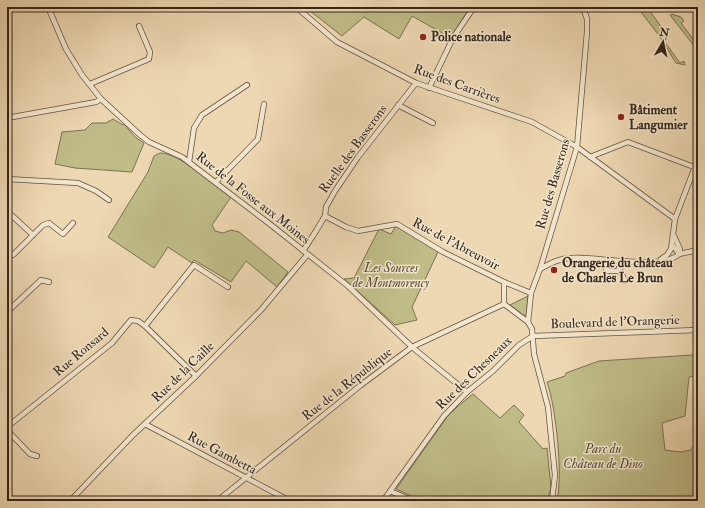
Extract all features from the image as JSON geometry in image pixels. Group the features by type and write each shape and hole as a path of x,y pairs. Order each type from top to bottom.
{"street":[{"name":"Rue de la Fosse aux Moines","path":"48,7 66,49 90,84 101,98 144,138 189,162 216,182 359,296 412,347 468,392"},
{"name":"Rue des Carrières","path":"296,7 337,42 416,83 532,122 577,147 675,218"},
{"path":"429,88 453,38 474,7"},
{"name":"Rue des Basserons","path":"528,322 531,293 540,269 577,147 588,32 587,19 583,7"},
{"path":"90,84 149,59 150,52 140,26"},
{"name":"Ruelle des Basserons","path":"302,250 325,216 326,207 335,191 416,83"},
{"path":"189,162 194,128 202,115 247,85"},
{"path":"7,118 96,102 101,98"},
{"path":"216,182 258,139 264,104"},
{"path":"398,105 433,123"},
{"path":"590,157 628,142 694,168"},
{"path":"658,261 667,255 672,244 675,218 698,159"},
{"path":"7,179 78,183 96,191 109,200"},
{"path":"7,210 33,235"},
{"name":"Rue de l'Abreuvoir","path":"325,216 346,227 358,231 397,224 444,252 504,282 531,293"},
{"path":"13,255 45,224 51,224 63,234 73,222"},
{"path":"673,234 680,249 679,254"},
{"path":"672,244 679,254"},
{"path":"540,269 555,261 567,258 616,262 658,261 671,260 679,254 698,250"},
{"name":"Rue de la Caille","path":"70,501 144,424 196,376 261,310 307,254"},
{"path":"603,261 604,266 608,271 618,272 619,269"},
{"path":"616,262 625,281"},
{"path":"196,376 145,326 194,265 228,287"},
{"path":"7,312 41,280 49,282"},
{"path":"504,282 504,304 528,322"},
{"name":"Rue de la République","path":"217,501 412,347 504,304"},
{"name":"Rue Ronsard","path":"7,429 112,343 130,320 138,321 145,326"},
{"name":"Rue des Chesneaux","path":"383,501 444,416 519,345 533,336 528,322"},
{"name":"Boulevard de l'Orangerie","path":"533,336 698,330"},
{"path":"533,336 534,354 548,407 555,476 552,501"},
{"name":"Rue Gambetta","path":"144,424 290,501"},
{"path":"7,429 30,454 37,456"},
{"path":"390,491 414,501"}],"green space":[{"path":"305,7 336,7 342,10 344,7 470,7 451,38 412,16 399,39 364,17 342,36"},
{"path":"637,7 647,7 667,35 667,38 664,41 680,63 684,61 685,65 676,63 658,34"},
{"path":"672,14 681,17 684,21 681,23 698,46 698,51 670,15"},
{"path":"113,119 123,125 124,124 135,137 144,143 132,172 75,168 55,164 62,132 85,130 92,123 106,123"},
{"path":"160,153 168,154 177,158 197,170 231,197 212,225 215,231 223,233 231,230 239,232 288,272 277,287 246,261 231,282 194,260 192,263 168,247 154,268 108,237 148,172 154,156"},
{"name":"Les Sources de Montmorency","path":"396,226 428,244 438,252 412,307 417,320 395,325 344,279 354,278 379,229 391,234"},
{"path":"528,296 526,317 510,305"},
{"name":"Parc du Château de Dino","path":"692,355 698,357 698,376 689,377 685,416 662,423 665,450 680,452 691,450 698,436 698,501 557,501 559,489 558,441 547,382 565,376 566,373 599,361"},
{"path":"473,394 500,418 514,405 524,415 519,422 543,449 547,448 551,488 547,501 423,501 396,489 447,417"}],"place":[{"name":"Police nationale","path":"423,37"},
{"name":"Bâtiment Langumier","path":"621,117"},
{"name":"Orangerie du château de Charles Le Brun","path":"554,270"}]}
